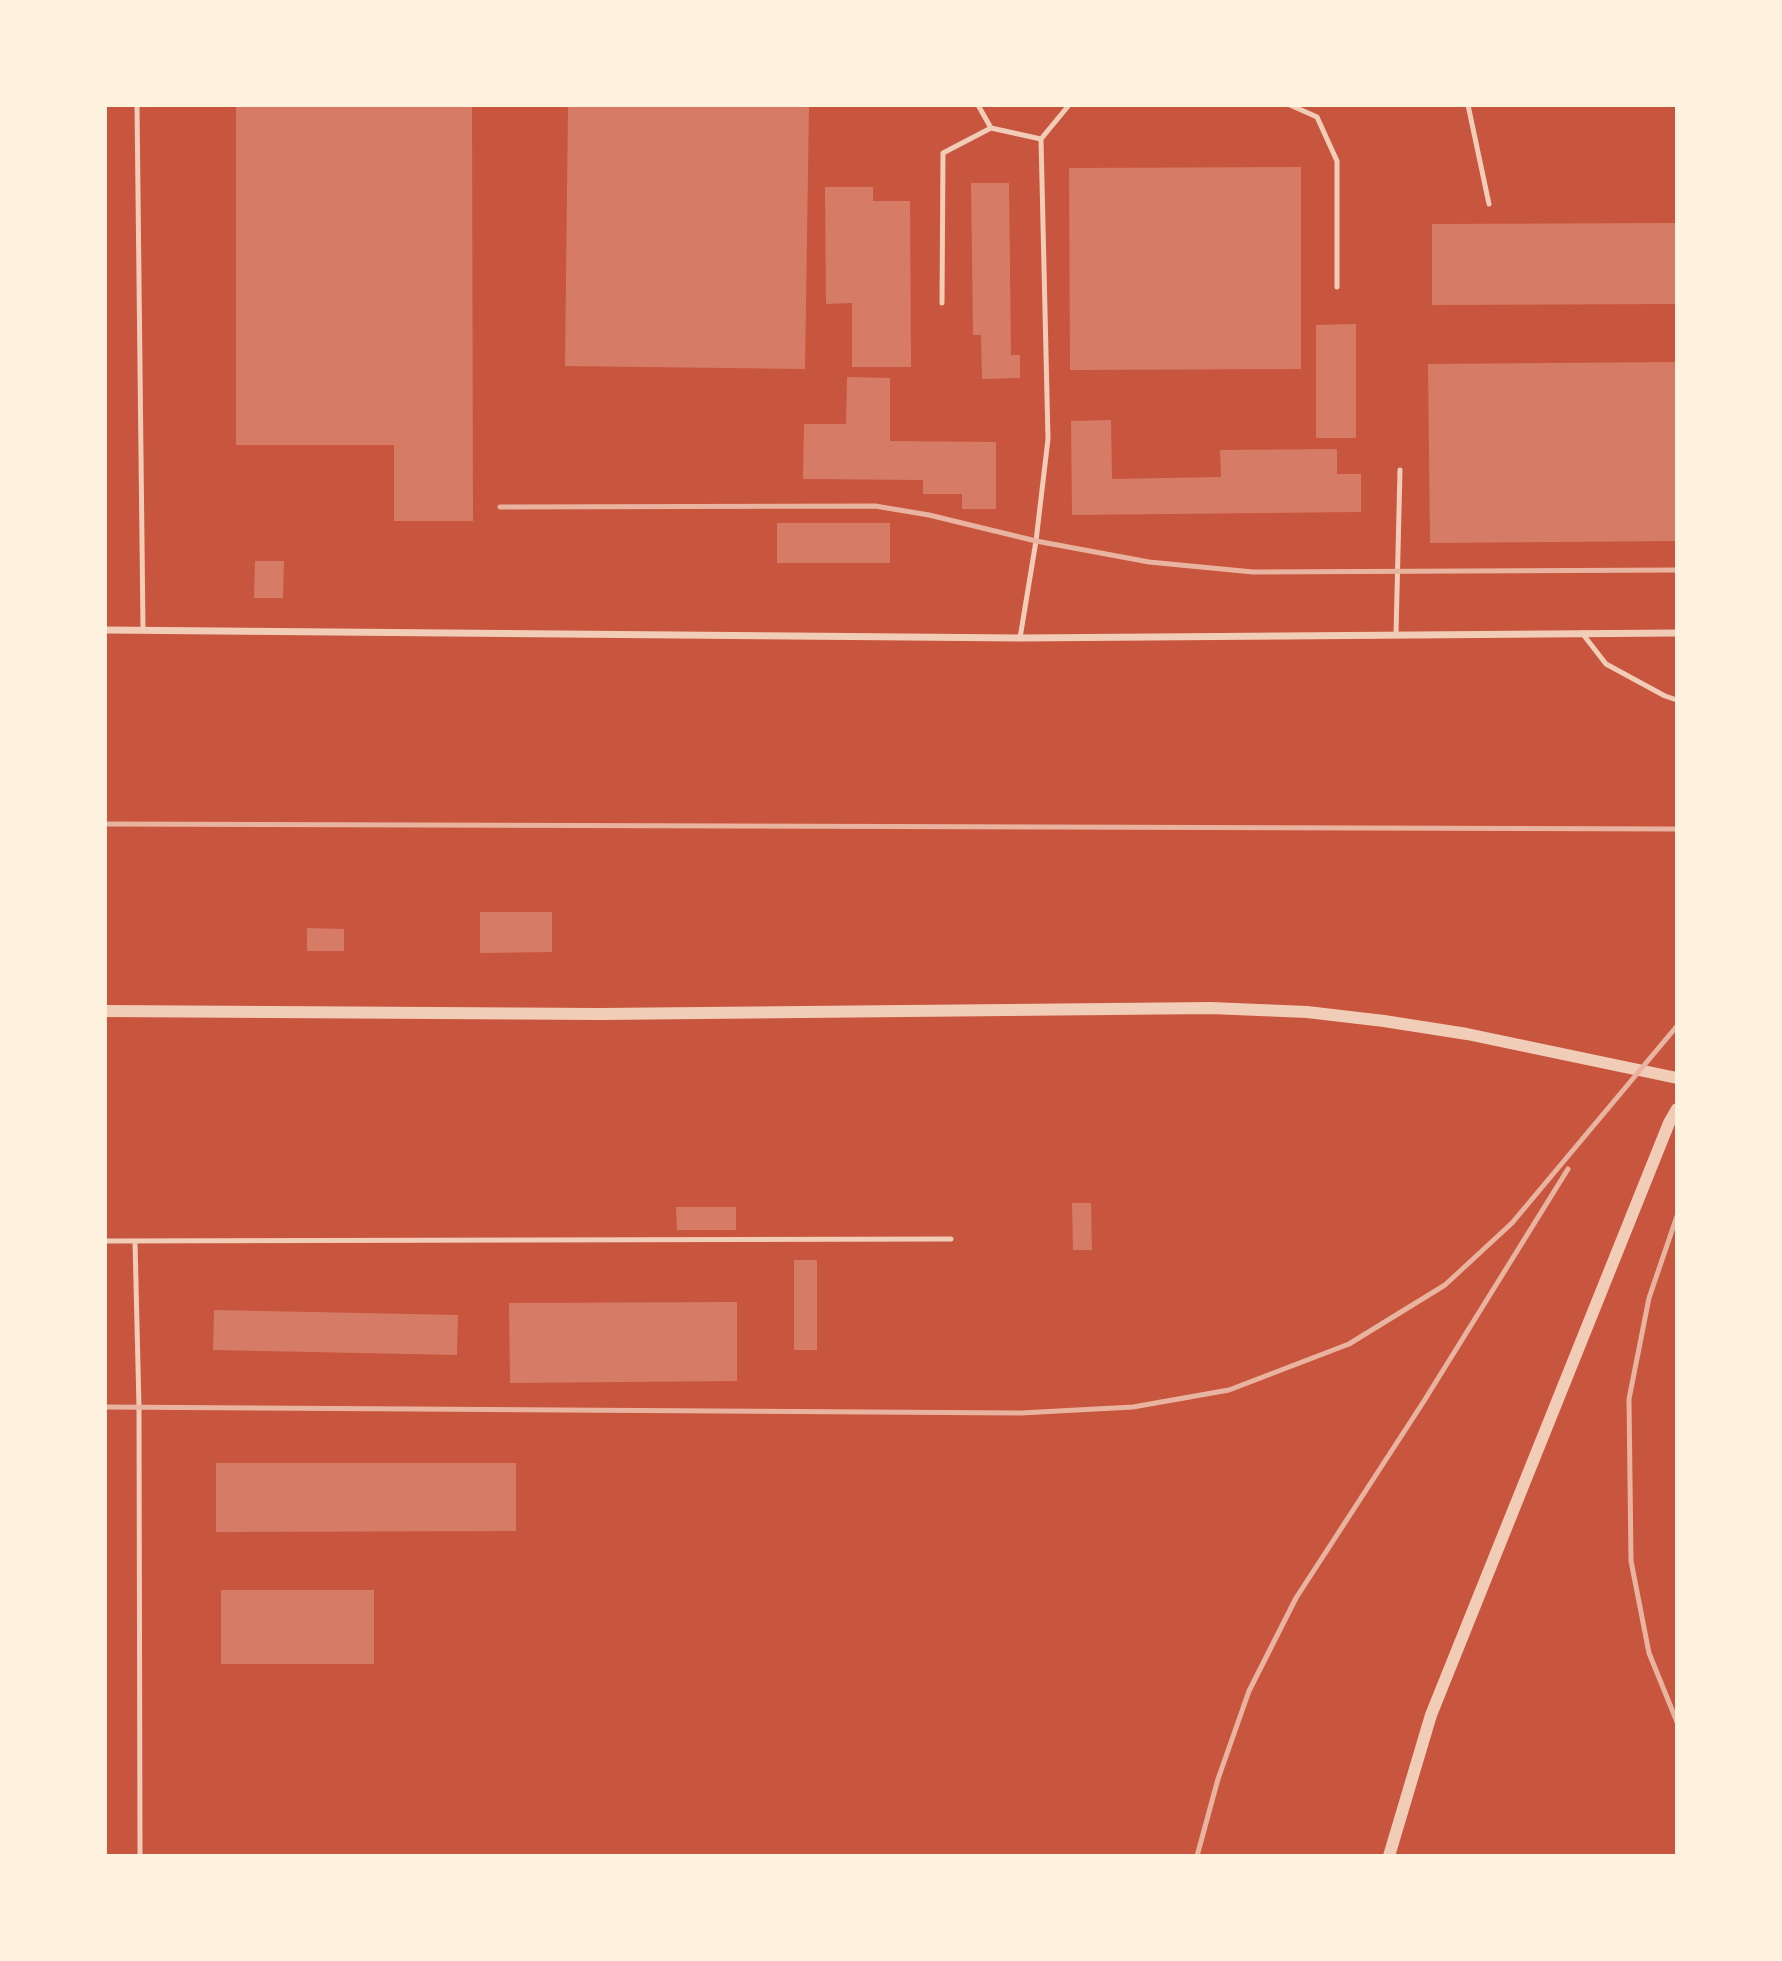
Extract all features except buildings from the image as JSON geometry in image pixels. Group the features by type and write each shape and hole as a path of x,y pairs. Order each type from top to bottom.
{"street":[{"path":"105,630 1020,638 1677,633"},
{"path":"105,1012 600,1014 1211,1009 1307,1012 1467,1034 1677,1078"},
{"path":"1390,1856 1431,1716 1669,1123 1677,1109"}],"lane":[{"path":"137,105 144,629"},
{"path":"978,105 991,128"},
{"path":"1020,638 1037,541 1048,439 1041,139 1069,105"},
{"path":"1290,105 1317,117 1337,161 1337,287"},
{"path":"1468,105 1489,204"},
{"path":"943,303 943,153 991,128 1041,139"},
{"path":"1396,634 1401,470"},
{"path":"1582,633 1606,664 1677,700"},
{"path":"105,1241 951,1239"},
{"path":"135,1242 139,1407 140,1856"}],"railway":[{"path":"500,507 875,506 1149,562 1253,572 1677,570"},
{"path":"105,824 1677,829"},
{"path":"105,1407 1021,1413 1133,1407 1229,1390 1349,1344 1445,1285 1512,1223 1677,1026"},
{"path":"1197,1856 1218,1779 1249,1691 1296,1598 1424,1401 1568,1169"},
{"path":"1677,1216 1649,1298 1629,1399 1631,1561 1649,1653 1677,1722"}]}
